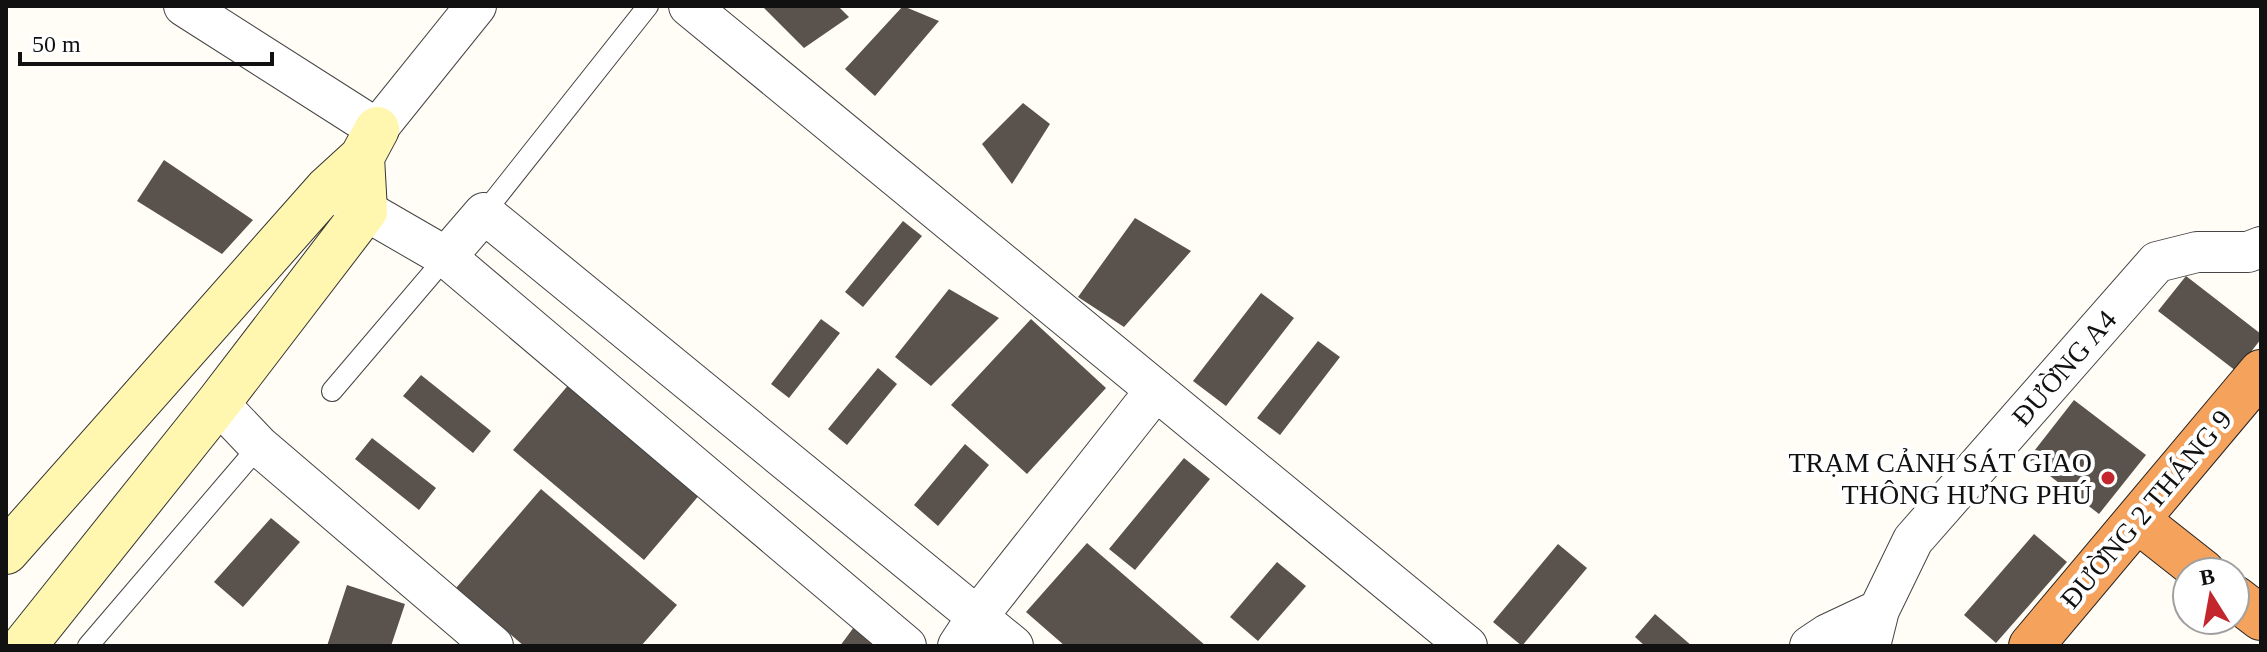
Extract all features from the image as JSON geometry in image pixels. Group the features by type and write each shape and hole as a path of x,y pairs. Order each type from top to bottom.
{"highway":[{"name":"ĐƯỜNG 2 THÁNG 9","path":"2031,646 2261,372"},
{"path":"2137,520 2183,556"}],"street":[{"path":"184,6 369,143"},
{"path":"6,552 369,143 476,6"},
{"path":"689,6 1467,646"},
{"path":"24,646 218,403 365,211 369,143"},
{"path":"327,189 446,257 906,646"},
{"path":"446,257 484,213 968,631 1013,646"},
{"name":"ĐƯỜNG A4","path":"1875,628 1913,540 2157,262 2197,252 2248,252 2261,247"},
{"path":"968,631 1156,390"},
{"path":"218,403 259,446 493,646"},
{"path":"1810,646 1828,634 1875,628"}],"lane":[{"path":"484,213 648,6"},
{"path":"332,391 446,257"},
{"path":"88,646 259,446"}],"building":[{"path":"762,6 838,6 849,17 804,48"},
{"path":"903,6 939,21 875,96 845,69"},
{"path":"1023,103 1050,124 1012,184 982,144"},
{"path":"164,160 253,220 222,254 137,201"},
{"path":"1135,218 1191,251 1124,327 1078,297"},
{"path":"903,221 922,236 863,307 845,292"},
{"path":"2186,276 2261,334 2261,339 2236,371 2158,311"},
{"path":"949,289 999,318 931,386 895,357"},
{"path":"1261,293 1294,318 1226,406 1193,381"},
{"path":"821,319 840,333 789,398 771,384"},
{"path":"1031,319 1106,388 1027,474 951,405"},
{"path":"1318,341 1340,357 1280,435 1257,418"},
{"path":"878,368 897,384 847,445 828,429"},
{"path":"421,375 491,431 473,453 403,396"},
{"path":"576,376 707,486 644,560 513,450"},
{"path":"2074,400 2146,455 2099,514 2028,459"},
{"path":"372,438 436,488 419,510 355,459"},
{"path":"965,444 989,465 938,526 914,505"},
{"path":"1184,458 1210,479 1135,570 1109,549"},
{"path":"541,489 677,605 641,646 524,646 456,588"},
{"path":"271,518 300,542 243,607 214,582"},
{"path":"2034,534 2067,562 1996,643 1964,615"},
{"path":"1087,543 1206,646 1065,646 1026,612"},
{"path":"1558,544 1587,568 1522,646 1493,622"},
{"path":"1277,562 1306,586 1258,641 1230,617"},
{"path":"347,585 405,604 391,646 327,646"},
{"path":"1655,614 1692,646 1645,646 1635,637"},
{"path":"854,627 880,646 840,646"}],"place":[{"name":"TRẠM CẢNH SÁT GIAO THÔNG HƯNG PHÚ","path":"2108,478"}]}
